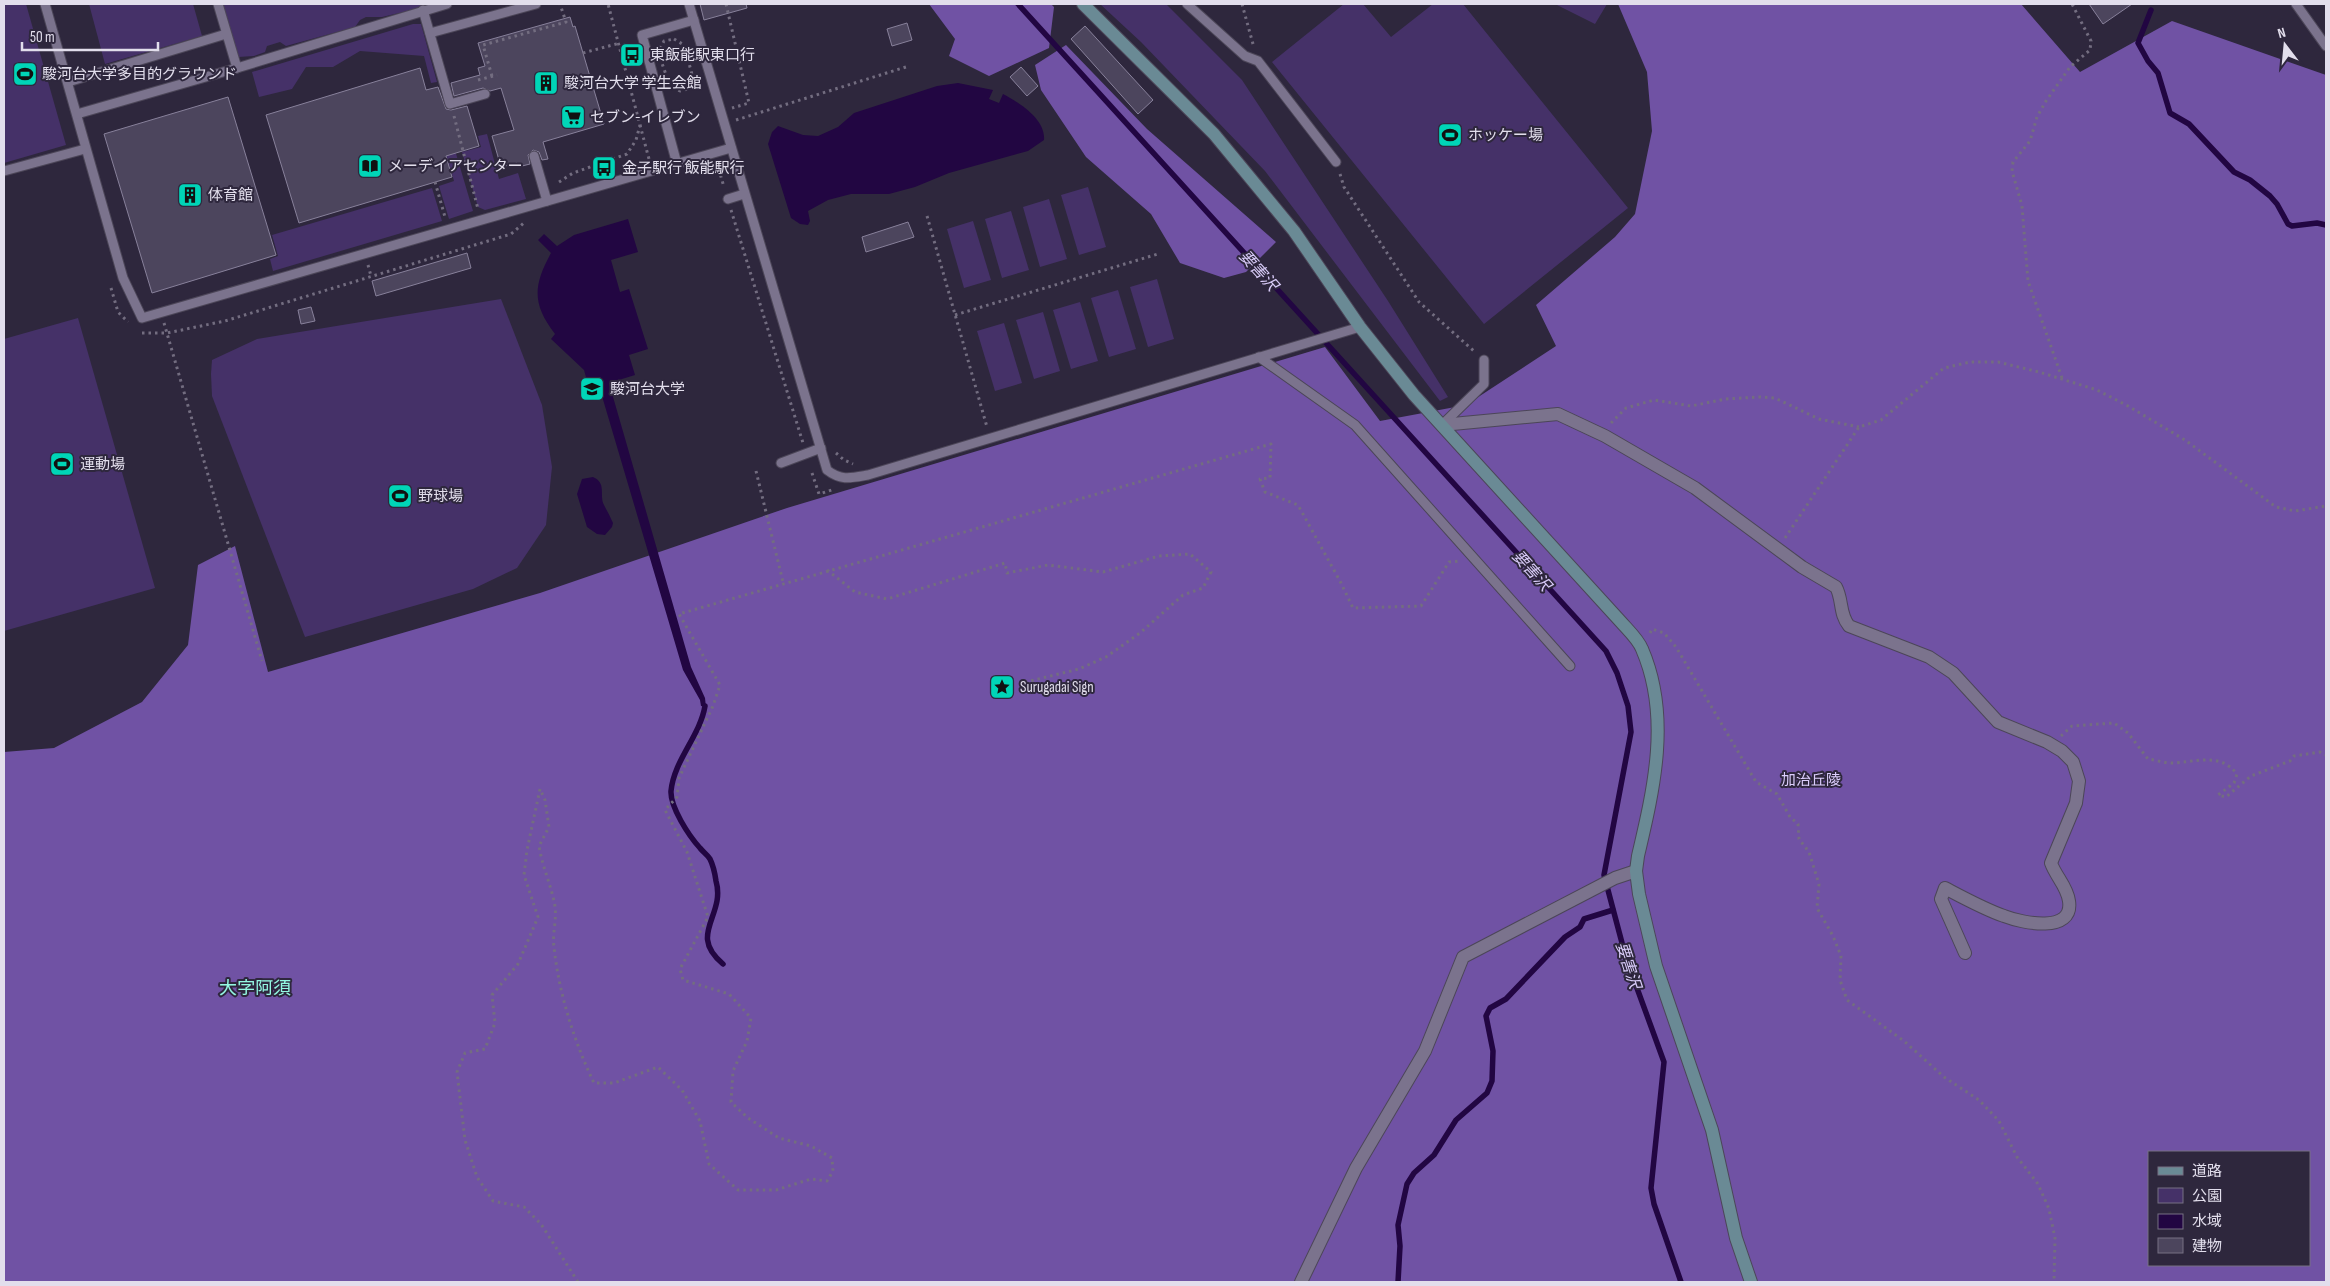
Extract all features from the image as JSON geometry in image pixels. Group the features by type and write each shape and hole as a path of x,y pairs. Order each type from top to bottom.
{"street":[{"path":"1083,4 1214,134 1294,231 1360,327 1414,395 1621,622 1641,647 1652,680 1658,712 1657,760 1636,871 1639,894 1656,966 1712,1130 1736,1238 1751,1282"},
{"path":"1442,425 1558,414 1600,433 1695,488 1778,549 1836,587 1839,592 1841,611 1848,626 1930,657 1958,677 1998,722 2052,745 2073,762 2079,781 2076,803 2051,863 2055,874 2065,887 2069,901 2069,911 2061,921 2051,925 2006,917 1945,888 1941,900 1965,952"},
{"path":"1301,1282 1356,1168 1425,1051 1462,957 1615,878 1636,871"}],"lane":[{"path":"45,4 123,278 142,318 731,148"},
{"path":"218,4 237,68"},
{"path":"77,114 237,68 447,4"},
{"path":"430,34 536,4"},
{"path":"689,4 827,470 835,476 845,479 868,475 1360,327"},
{"path":"1187,4 1245,56 1258,61 1336,162"},
{"path":"2296,4 2326,46"},
{"path":"424,10 450,104 485,94"},
{"path":"677,164 642,35 694,20"},
{"path":"68,82 226,34"},
{"path":"4,171 85,149"},
{"path":"534,156 548,201"},
{"path":"728,199 744,194"},
{"path":"1259,357 1355,425 1570,666"},
{"path":"1442,425 1484,384 1484,360"},
{"path":"782,463 821,448"}],"path":[{"path":"492,76 483,45 566,22 560,4"},
{"path":"608,4 620,43 652,171"},
{"path":"726,4 749,103 732,108 733,121 909,66"},
{"path":"1242,4 1258,61"},
{"path":"2062,379 2028,281 2022,206 2012,171 2013,162 2030,141 2037,117 2046,100 2070,67 2090,50 2091,41 2072,4"},
{"path":"674,39 684,45 693,78 687,89 680,91 670,86 658,52 664,41 674,39"},
{"path":"583,53 620,43"},
{"path":"481,79 497,75"},
{"path":"450,104 479,212"},
{"path":"544,192 573,173 627,154 636,140 640,125"},
{"path":"1336,162 1344,187 1419,302 1484,360"},
{"path":"703,170 713,167 719,170 819,494"},
{"path":"435,182 447,222"},
{"path":"927,216 987,428"},
{"path":"140,333 167,333 225,321 511,234 531,218"},
{"path":"471,238 473,246"},
{"path":"956,315 1158,254"},
{"path":"161,312 262,661"},
{"path":"1600,433 1626,408 1640,403 1654,400 1691,406 1726,399 1760,396 1774,398 1819,419 1859,426 1881,420 1944,368 1970,362 1998,362 2097,390 2128,406 2185,440 2276,507 2295,511 2326,506"},
{"path":"978,430 997,425"},
{"path":"1778,549 1859,426"},
{"path":"578,1282 541,1224 524,1207 493,1201 477,1177 465,1140 457,1072 465,1053 485,1049 495,1023 492,995 518,964 538,917 524,875 527,850 540,789 546,800 550,827 538,846 555,903 553,946 562,995 582,1057 594,1083 614,1083 658,1067 682,1090 700,1122 709,1164 738,1190 776,1190 811,1179 827,1181 833,1171 832,1158 811,1146 778,1138 748,1118 731,1102 733,1071 747,1041 751,1018 729,994 683,980 680,968 708,917 687,852 665,810 677,797 679,778 713,706 720,686 679,614 783,582 1271,444 1270,478 1260,479 1265,492 1298,505 1353,608 1421,606 1450,562 1474,559"},
{"path":"834,451 844,460 858,466"},
{"path":"756,471 783,582"},
{"path":"826,570 855,592 887,599 1005,564 1007,573 1048,565 1103,572 1159,556 1190,554 1211,572 1203,588 1183,595 1140,633 1106,657 1080,669 1022,683"},
{"path":"1641,647 1652,629 1664,633 1676,647 1756,782 1777,794 1790,817 1798,824 1799,839 1808,852 1819,884 1816,908 1833,936 1841,956 1840,980 1847,1000 1904,1041 1944,1077 1979,1100 1999,1121 2016,1156 2038,1184 2049,1209 2055,1238 2054,1282"},
{"path":"2052,745 2072,726 2114,723 2128,733 2148,759 2171,763 2211,759 2221,761 2238,774 2234,783 2218,795 2226,797 2251,776 2290,761 2294,756 2320,752 2326,755"}],"green space":[{"name":"駿河台大学多目的グラウンド","path":"4,4 26,4 66,145 4,163"},
{"path":"89,4 193,4 202,36 105,64"},
{"path":"221,4 425,4 425,7 382,17 366,17 360,20 355,27 286,46 280,42 267,46 265,52 254,56 238,57"},
{"path":"929,4 1051,4 1054,7 1049,48 989,76 949,56 955,39"},
{"path":"1100,4 1166,4 1242,80 1388,301 1448,397 1440,401 1265,171 1141,42"},
{"name":"ホッケー場","path":"1344,4 1363,4 1391,37 1433,4 1463,4 1628,208 1484,324 1272,62"},
{"path":"1555,4 1607,4 1595,24"},
{"name":"加治丘陵","path":"1618,4 2021,4 2080,72 2172,21 2326,75 2326,1282 4,1282 4,752 54,748 142,702 188,645 198,565 235,546 268,672 540,593 787,508 1325,347 1380,421 1466,405 1556,346 1536,305 1615,237 1635,214 1652,131 1647,72"},
{"path":"413,24 421,24 437,82 431,83 424,56 360,51 333,67 306,67 292,89 259,97 252,72"},
{"path":"1066,45 1147,129 1276,242 1246,272 1224,278 1180,263 1151,214 1086,157 1041,90 1035,65"},
{"path":"449,130 473,211 449,219 439,186 454,181 440,133"},
{"path":"487,134 499,179 518,173 526,199 485,210 478,207 462,152 481,147 478,136"},
{"path":"1088,187 1106,247 1079,255 1061,195"},
{"path":"432,188 442,221 273,271 270,259 278,256 272,235"},
{"path":"1049,199 1067,259 1040,267 1023,207"},
{"path":"1011,211 1029,270 1002,278 985,219"},
{"path":"973,221 991,280 964,288 947,229"},
{"path":"1157,279 1174,339 1148,347 1130,287"},
{"path":"1118,290 1136,349 1109,357 1091,298"},
{"name":"野球場","path":"501,299 542,405 552,467 546,525 517,568 473,589 305,637 212,396 212,360 257,339"},
{"path":"1080,302 1098,361 1071,369 1053,310"},
{"path":"1043,312 1060,371 1034,379 1016,320"},
{"name":"運動場","path":"78,318 155,588 4,631 4,339"},
{"path":"1004,323 1022,383 995,391 977,331"}],"water":[{"path":"958,83 993,90 989,99 999,103 1003,94 1016,102 1036,118 1041,125 1044,140 1028,151 949,173 915,187 889,194 851,194 828,200 808,211 810,221 808,225 800,224 791,218 768,144 772,132 778,126 803,135 818,136 838,127 854,113 937,86"},
{"path":"628,219 638,252 611,260 620,292 629,289 648,349 629,355 635,375 609,383 691,667 705,698 706,707 701,706 700,700 683,670 599,386 589,388 584,370 551,339 555,334 547,323 539,304 538,285 551,253 538,240 544,234 557,246 574,235"},
{"path":"593,477 600,482 604,505 613,523 605,535 597,534 587,527 577,494 582,479"}],"building":[{"path":"700,4 746,4 747,8 704,20"},
{"path":"2089,4 2132,4 2103,24"},
{"name":"駿河台大学 学生会館","path":"570,17 573,27 575,26 604,124 543,142 548,159 542,160 539,152 533,150 528,155 530,164 518,167 517,163 501,167 492,136 514,130 501,88 490,91 483,88 454,96 451,83 480,75 478,68 485,66 478,43"},
{"path":"907,23 912,40 892,46 887,29"},
{"path":"1085,26 1153,100 1138,114 1071,39"},
{"path":"1021,67 1038,86 1027,96 1010,77"},
{"path":"420,68 426,90 438,87 446,109 451,110 467,106 479,146 446,156 452,177 299,223 266,115"},
{"name":"体育館","path":"228,97 276,255 152,293 104,134"},
{"path":"908,222 914,237 866,252 862,237"},
{"path":"467,253 471,268 376,296 372,281"},
{"path":"311,307 315,321 301,324 298,310"}],"waterway":[{"name":"要害沢","path":"1018,4 1606,651 1617,673 1628,706 1631,732 1604,875 1626,958 1664,1062 1651,1188 1654,1204 1681,1282"},
{"path":"2151,10 2138,43 2148,61 2158,73 2170,113 2189,124 2234,172 2250,180 2270,196 2277,204 2288,224 2292,226 2317,223 2326,225"},
{"path":"705,706 698,728 677,769 671,791 674,805 681,821 696,843 709,857 713,867 718,893 710,924 708,943 713,953 723,964"},
{"path":"1398,1282 1400,1246 1398,1225 1407,1184 1414,1173 1434,1155 1456,1120 1487,1093 1492,1081 1493,1051 1486,1016 1490,1008 1506,999 1565,937 1580,927 1584,919 1613,910"}],"place":[{"name":"東飯能駅東口行","path":"632,55"},
{"name":"駿河台大学多目的グラウンド","path":"25,74"},
{"name":"駿河台大学 学生会館","path":"546,83"},
{"name":"セブン-イレブン","path":"573,117"},
{"name":"ホッケー場","path":"1450,135"},
{"name":"メーデイアセンター","path":"370,166"},
{"name":"金子駅行 飯能駅行","path":"604,168"},
{"name":"体育館","path":"190,195"},
{"name":"駿河台大学","path":"592,389"},
{"name":"運動場","path":"62,464"},
{"name":"野球場","path":"400,496"},
{"name":"Surugadai Sign","path":"1002,687"}],"district":[{"name":"大字阿須","path":"255,988"}]}
